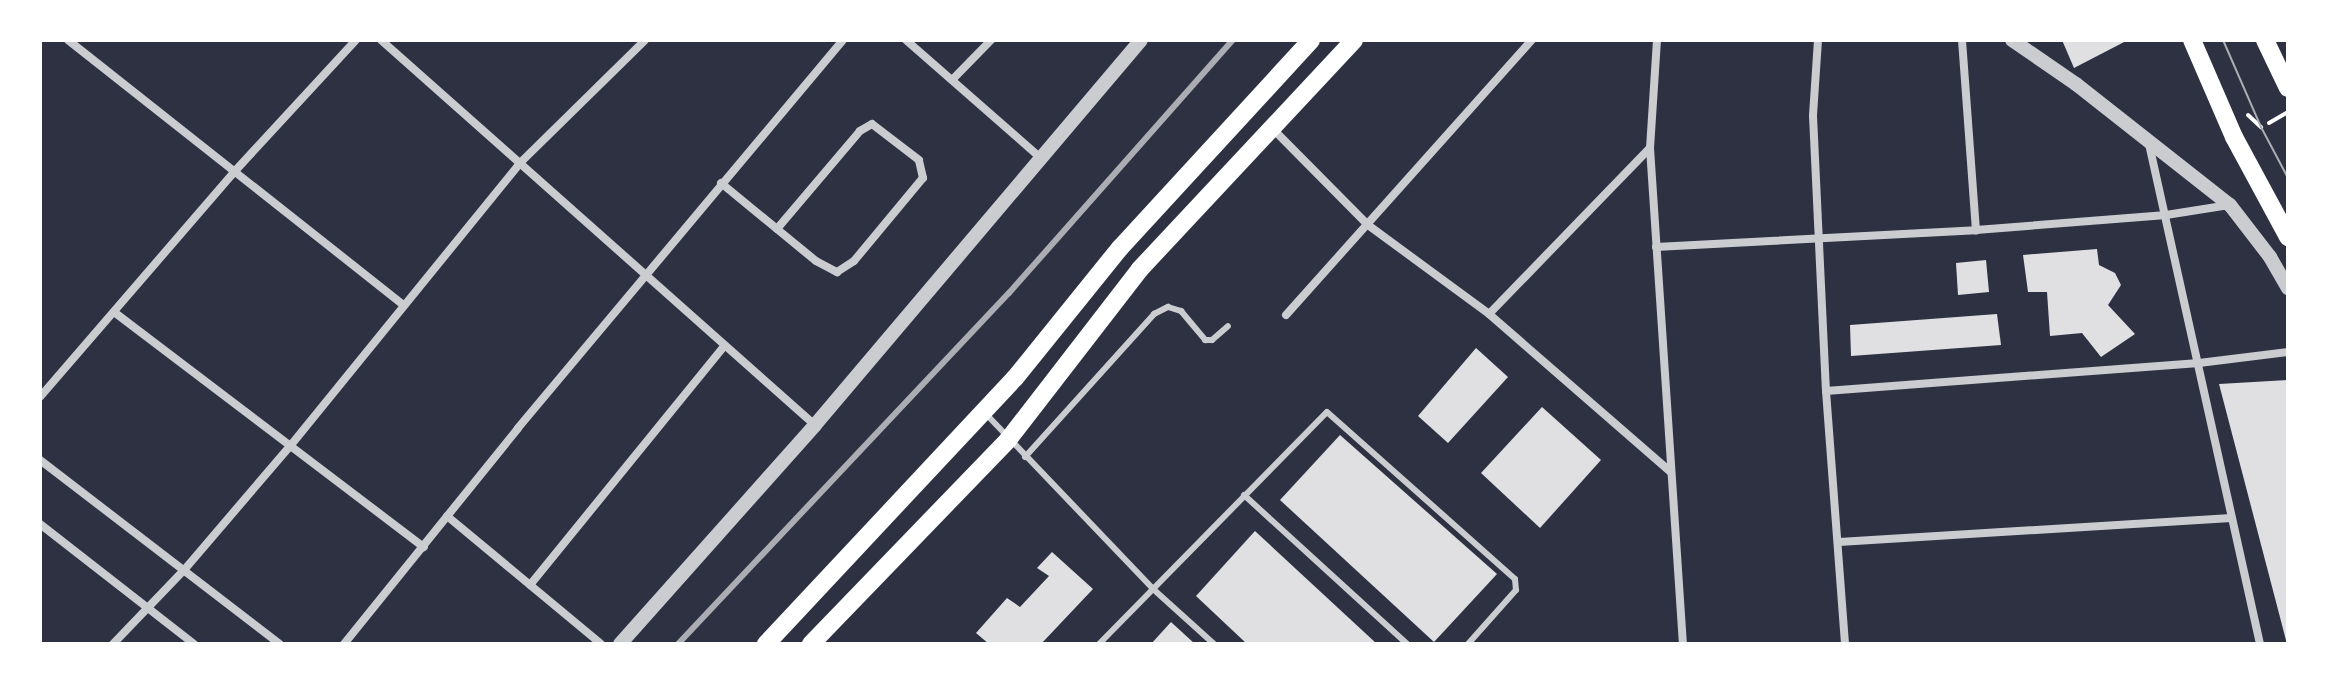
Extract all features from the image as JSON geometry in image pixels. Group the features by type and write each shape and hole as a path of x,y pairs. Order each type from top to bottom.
{"main road":[{"path":"766,644 984,412 1120,248 1311,40"},
{"path":"811,644 1008,440 1140,269 1354,40"},
{"path":"2192,40 2234,137 2288,237"},
{"path":"2265,40 2288,88"}],"street":[{"path":"68,40 404,305"},
{"path":"40,397 235,171 356,40"},
{"path":"381,40 815,425"},
{"path":"113,644 146,606 185,569 291,445 520,163 645,40"},
{"path":"344,644 721,183 843,40"},
{"path":"906,40 1042,159"},
{"path":"952,80 991,40"},
{"path":"620,644 815,425 1141,40"},
{"path":"1286,315 1532,40"},
{"path":"1657,40 1650,148 1683,644"},
{"path":"1818,40 1813,116 1826,391 1845,644"},
{"path":"1962,40 1976,230"},
{"path":"2012,40 2076,84 2230,205 2270,257 2288,288"},
{"path":"721,183 777,229 816,261 837,272 854,261 923,178 919,160 872,124 860,131 777,229"},
{"path":"1272,128 1368,225 1489,314 1671,472"},
{"path":"2149,144 2260,644"},
{"path":"1489,314 1650,148"},
{"path":"1656,247 1976,230 2166,215 2230,205"},
{"path":"114,312 424,547"},
{"path":"530,585 724,346"},
{"path":"1826,391 2199,363 2288,352"},
{"path":"40,460 280,644"},
{"path":"447,516 601,644"},
{"path":"1839,542 2231,518"},
{"path":"40,524 194,644"}],"lane":[{"path":"1025,457 1154,314 1168,307 1181,311 1205,340 1212,340 1228,326"},
{"path":"984,412 1152,588 1214,644"},
{"path":"1099,644 1322,414 1330,413 1515,579 1516,590 1468,644"},
{"path":"1244,495 1407,644"}],"path":[{"path":"2269,123 2288,112"}],"building":[{"path":"2062,40 2128,40 2074,68"},
{"path":"2097,249 2099,265 2115,273 2121,285 2108,305 2135,334 2101,357 2082,333 2050,336 2047,292 2028,292 2023,255"},
{"path":"1986,260 1989,292 1958,295 1956,263"},
{"path":"1997,314 2001,345 1851,356 1850,325"},
{"path":"1476,348 1508,377 1448,443 1418,416"},
{"path":"2288,380 2288,644 2287,644 2219,384"},
{"path":"1542,407 1601,460 1540,528 1481,473"},
{"path":"1340,435 1497,574 1434,642 1280,500"},
{"path":"1255,531 1377,644 1247,644 1196,596"},
{"path":"1052,552 1093,589 1041,644 989,644 976,633 1007,598 1020,607 1049,576 1037,568"},
{"path":"1171,622 1195,644 1151,644"}],"tram line":[{"path":"2223,40 2261,127 2288,178"}],"railway":[{"path":"678,644 1009,293 1233,40"}]}
